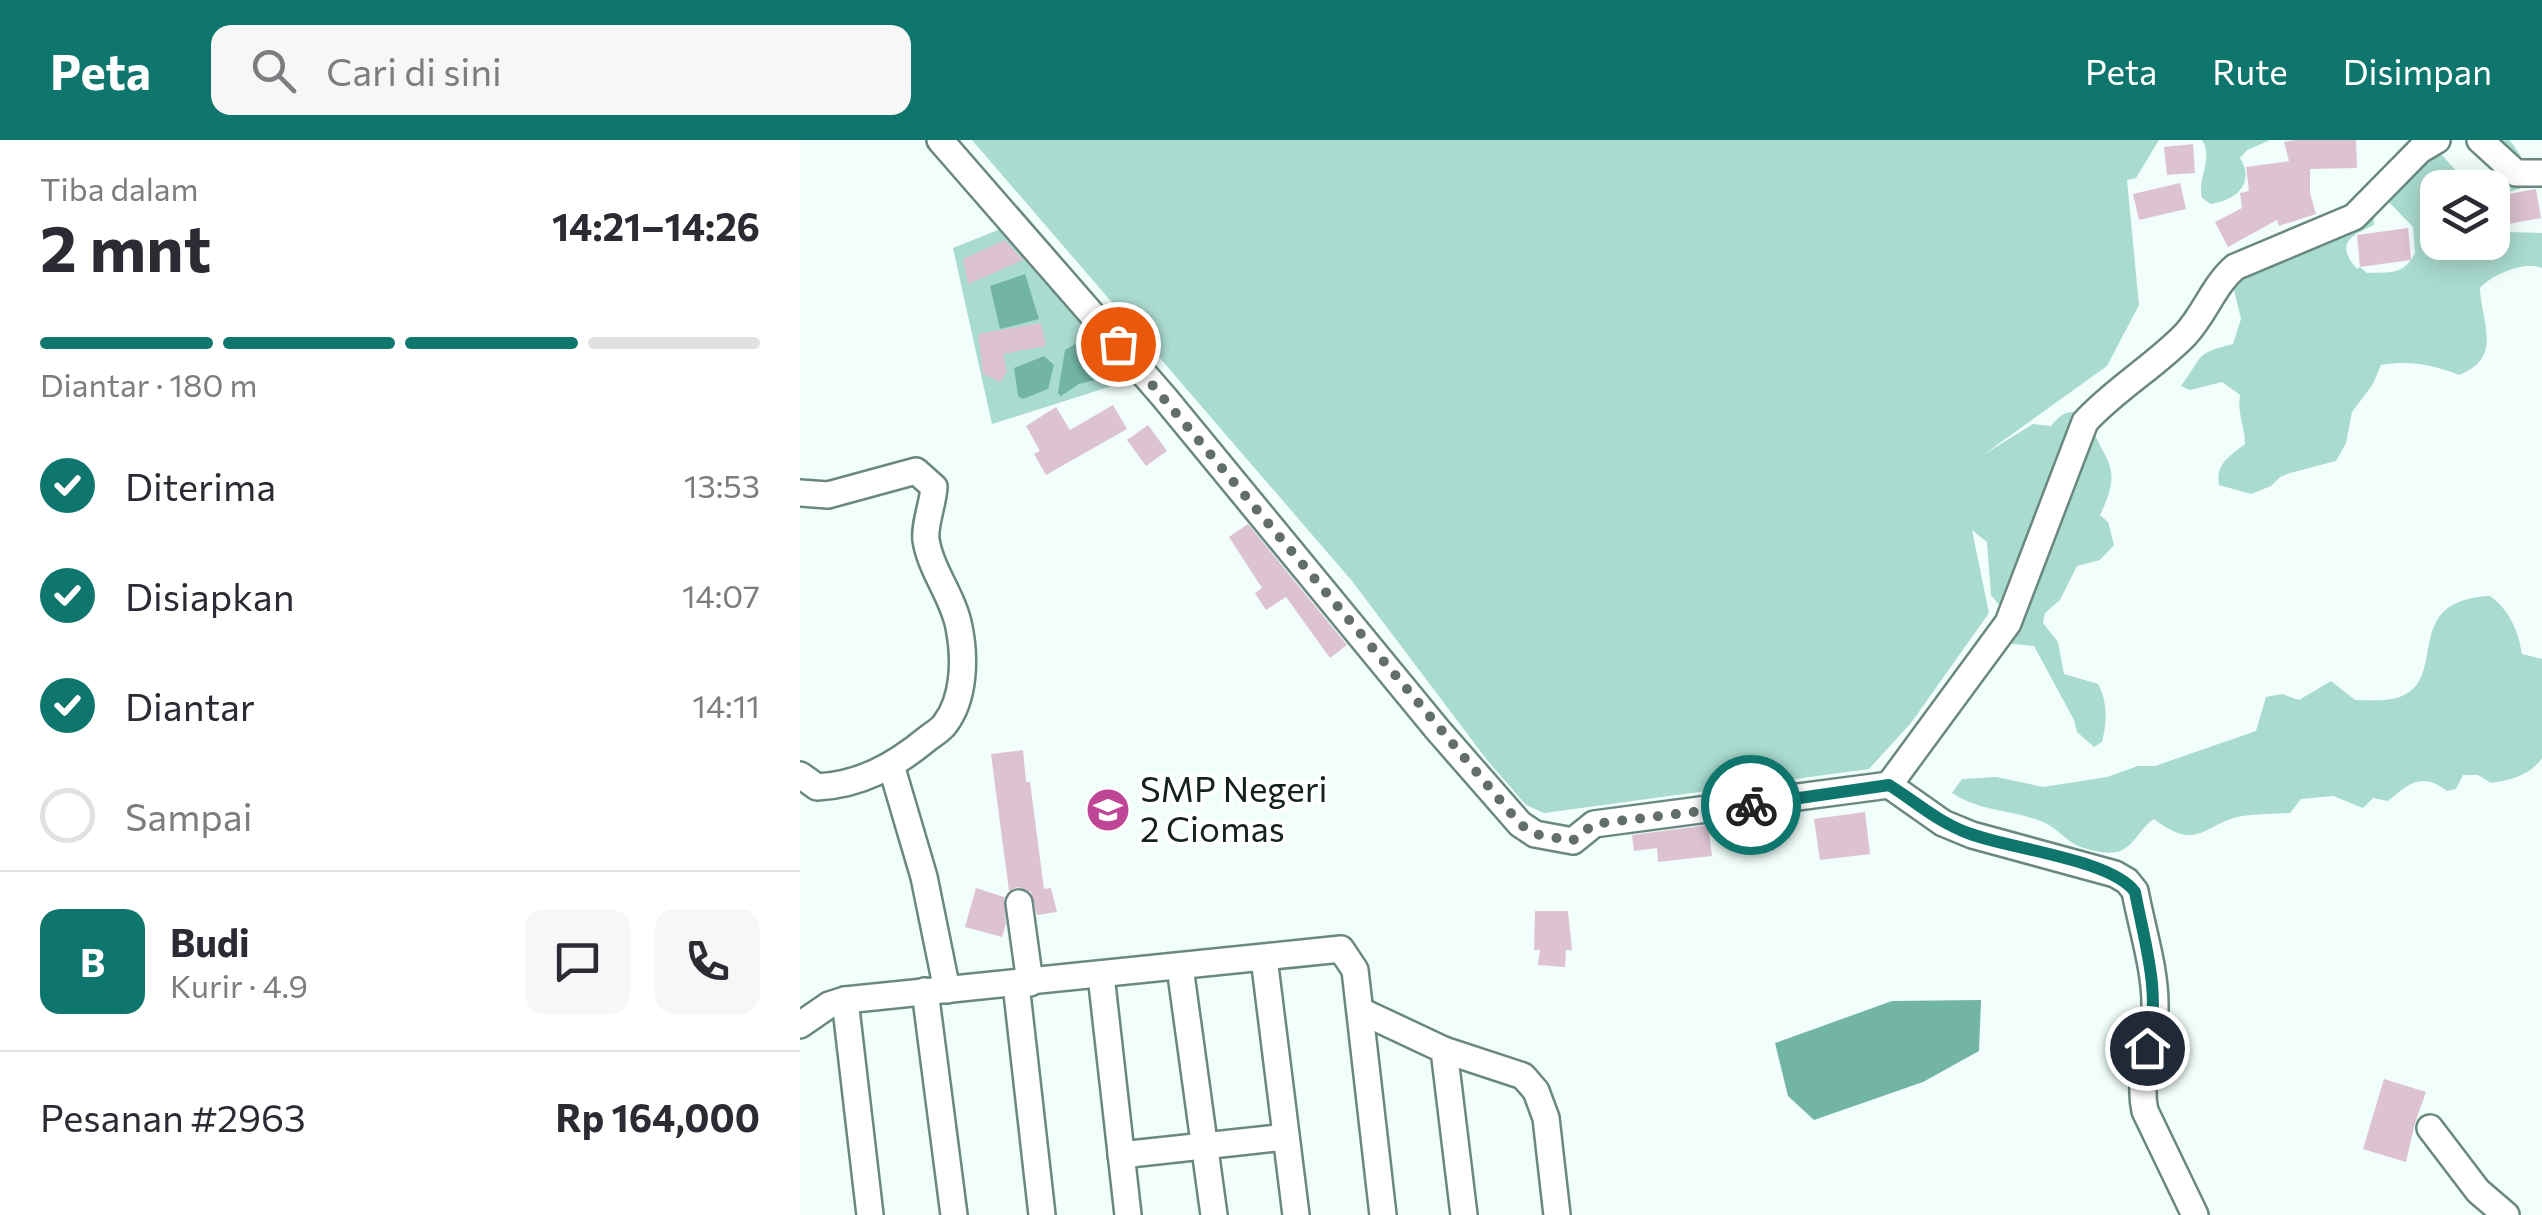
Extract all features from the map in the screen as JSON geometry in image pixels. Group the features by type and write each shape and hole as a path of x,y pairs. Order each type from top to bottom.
{"street":[{"path":"940,140 1164,396 1520,824 1535,834 1572,841 1594,824 1889,785 1943,823 1972,835 2115,874 2127,881 2135,892 2155,992 2142,1098 2195,1215"},
{"path":"2480,140 2516,173 2542,173"},
{"path":"1889,785 2008,623 2086,422 2101,405 2168,353 2192,328 2221,279 2235,267 2354,217 2425,143"},
{"path":"800,493 828,495 916,471 934,488 925,534 930,558 959,626 960,692 945,724 901,761 851,784 817,787 800,775"},
{"path":"890,765 924,877 954,1215"},
{"path":"1019,903 1042,1215"},
{"path":"800,1025 828,1005 845,1000 1340,949 1355,970 1383,1215"},
{"path":"1264,958 1296,1215"},
{"path":"1180,967 1214,1215"},
{"path":"1101,976 1128,1215"},
{"path":"845,1000 870,1215"},
{"path":"1361,1012 1444,1050 1522,1076 1536,1091 1546,1118 1557,1215"},
{"path":"1444,1050 1464,1215"},
{"path":"2430,1128 2478,1191 2506,1215"},
{"path":"1121,1154 1286,1137"}],"shaded area":[{"path":"972,140 2159,140 2136,178 2127,180 2139,305 2107,366 1983,455 2033,424 2051,426 2068,412 2090,414 2111,471 2108,496 2100,515 2108,522 2114,545 2100,560 2077,566 2060,600 2045,613 2043,623 2058,642 2064,674 2098,684 2106,713 2102,742 2094,747 2077,732 2034,646 2012,644 2005,635 2005,612 1991,595 1987,542 1972,530 1989,613 1911,723 1869,769 1544,813 1526,805 1487,760 1352,581"},
{"path":"2202,140 2270,140 2247,150 2240,158 2246,175 2241,189 2211,204 2202,198 2206,154"},
{"path":"2509,140 2525,169 2520,189 2510,192 2510,170 2495,169 2491,148"},
{"path":"2428,152 2440,153 2455,170 2420,170 2420,260 2510,260 2510,232 2542,233 2542,268 2509,270 2480,288 2487,338 2486,349 2473,368 2459,375 2421,364 2381,365 2373,384 2352,412 2346,443 2336,461 2290,473 2251,494 2219,485 2222,466 2245,444 2240,395 2222,382 2190,390 2181,386 2205,354 2233,344 2241,319 2229,269 2241,250 2254,249 2337,217 2352,200 2364,198 2373,203 2374,225 2349,241 2346,246 2350,260 2367,273 2401,269 2415,253 2413,227 2389,202 2387,190"},
{"path":"1003,228 1134,379 992,424 953,248"},
{"path":"1025,274 1039,319 1000,329 990,286"},
{"path":"1094,341 1119,374 1079,384 1061,396 1058,393 1065,350 1079,342"},
{"path":"1044,356 1054,365 1048,389 1023,399 1018,396 1014,368"},
{"path":"2490,596 2512,622 2522,654 2542,659 2542,758 2532,769 2513,778 2491,783 2478,775 2463,775 2456,789 2447,791 2430,782 2416,782 2388,801 2373,798 2363,808 2333,796 2301,799 2290,813 2242,816 2191,835 2169,829 2154,819 2125,848 2110,853 2072,843 2037,820 1975,804 1952,793 1962,779 1996,777 2043,787 2107,777 2138,766 2155,766 2256,731 2266,697 2282,694 2299,700 2331,681 2355,700 2402,696 2416,686 2423,672 2435,624 2445,610 2462,601"},
{"path":"1981,1000 1979,1051 1923,1082 1814,1120 1788,1096 1775,1043 1892,1001"}],"building":[{"path":"2356,140 2357,168 2310,169 2310,193 2316,214 2279,226 2277,220 2228,247 2215,222 2242,208 2240,193 2249,191 2246,167 2289,161 2284,142"},
{"path":"2193,144 2195,173 2167,175 2164,147"},
{"path":"2180,183 2186,209 2139,220 2133,194"},
{"path":"2536,189 2541,218 2510,224 2510,194"},
{"path":"2408,228 2411,260 2360,267 2357,235"},
{"path":"1005,240 1023,260 968,284 963,259"},
{"path":"1041,323 1046,346 1003,354 1007,372 1000,382 983,374 978,334"},
{"path":"1113,405 1127,429 1046,475 1034,454 1040,451 1026,426 1056,407 1070,430"},
{"path":"1148,425 1167,451 1146,466 1127,440"},
{"path":"1248,524 1347,645 1330,658 1286,597 1266,610 1255,593 1262,588 1229,537"},
{"path":"1023,750 1044,889 1051,888 1057,912 1037,915 1031,892 1018,887 1009,891 991,754"},
{"path":"1865,812 1870,854 1820,860 1814,819"},
{"path":"1770,817 1773,847 1742,850 1739,821"},
{"path":"1708,825 1712,856 1658,862 1657,848 1634,851 1632,835"},
{"path":"976,888 1004,897 1006,924 1002,937 965,927"},
{"path":"1535,911 1568,911 1572,950 1566,950 1565,967 1538,965 1540,950 1534,950"},
{"path":"2384,1079 2426,1092 2406,1162 2363,1149"}],"way so far":[{"path":"1118,344 1520,824 1535,834 1572,841 1594,824 1751,805"}],"place":[{"name":"SMP Negeri 2 Ciomas","path":"1108,810"}],"route":[{"path":"1751,805 1889,785 1943,823 1972,835 2086,865 2127,881 2135,892 2155,992 2154,1024 2147,1048"}]}
